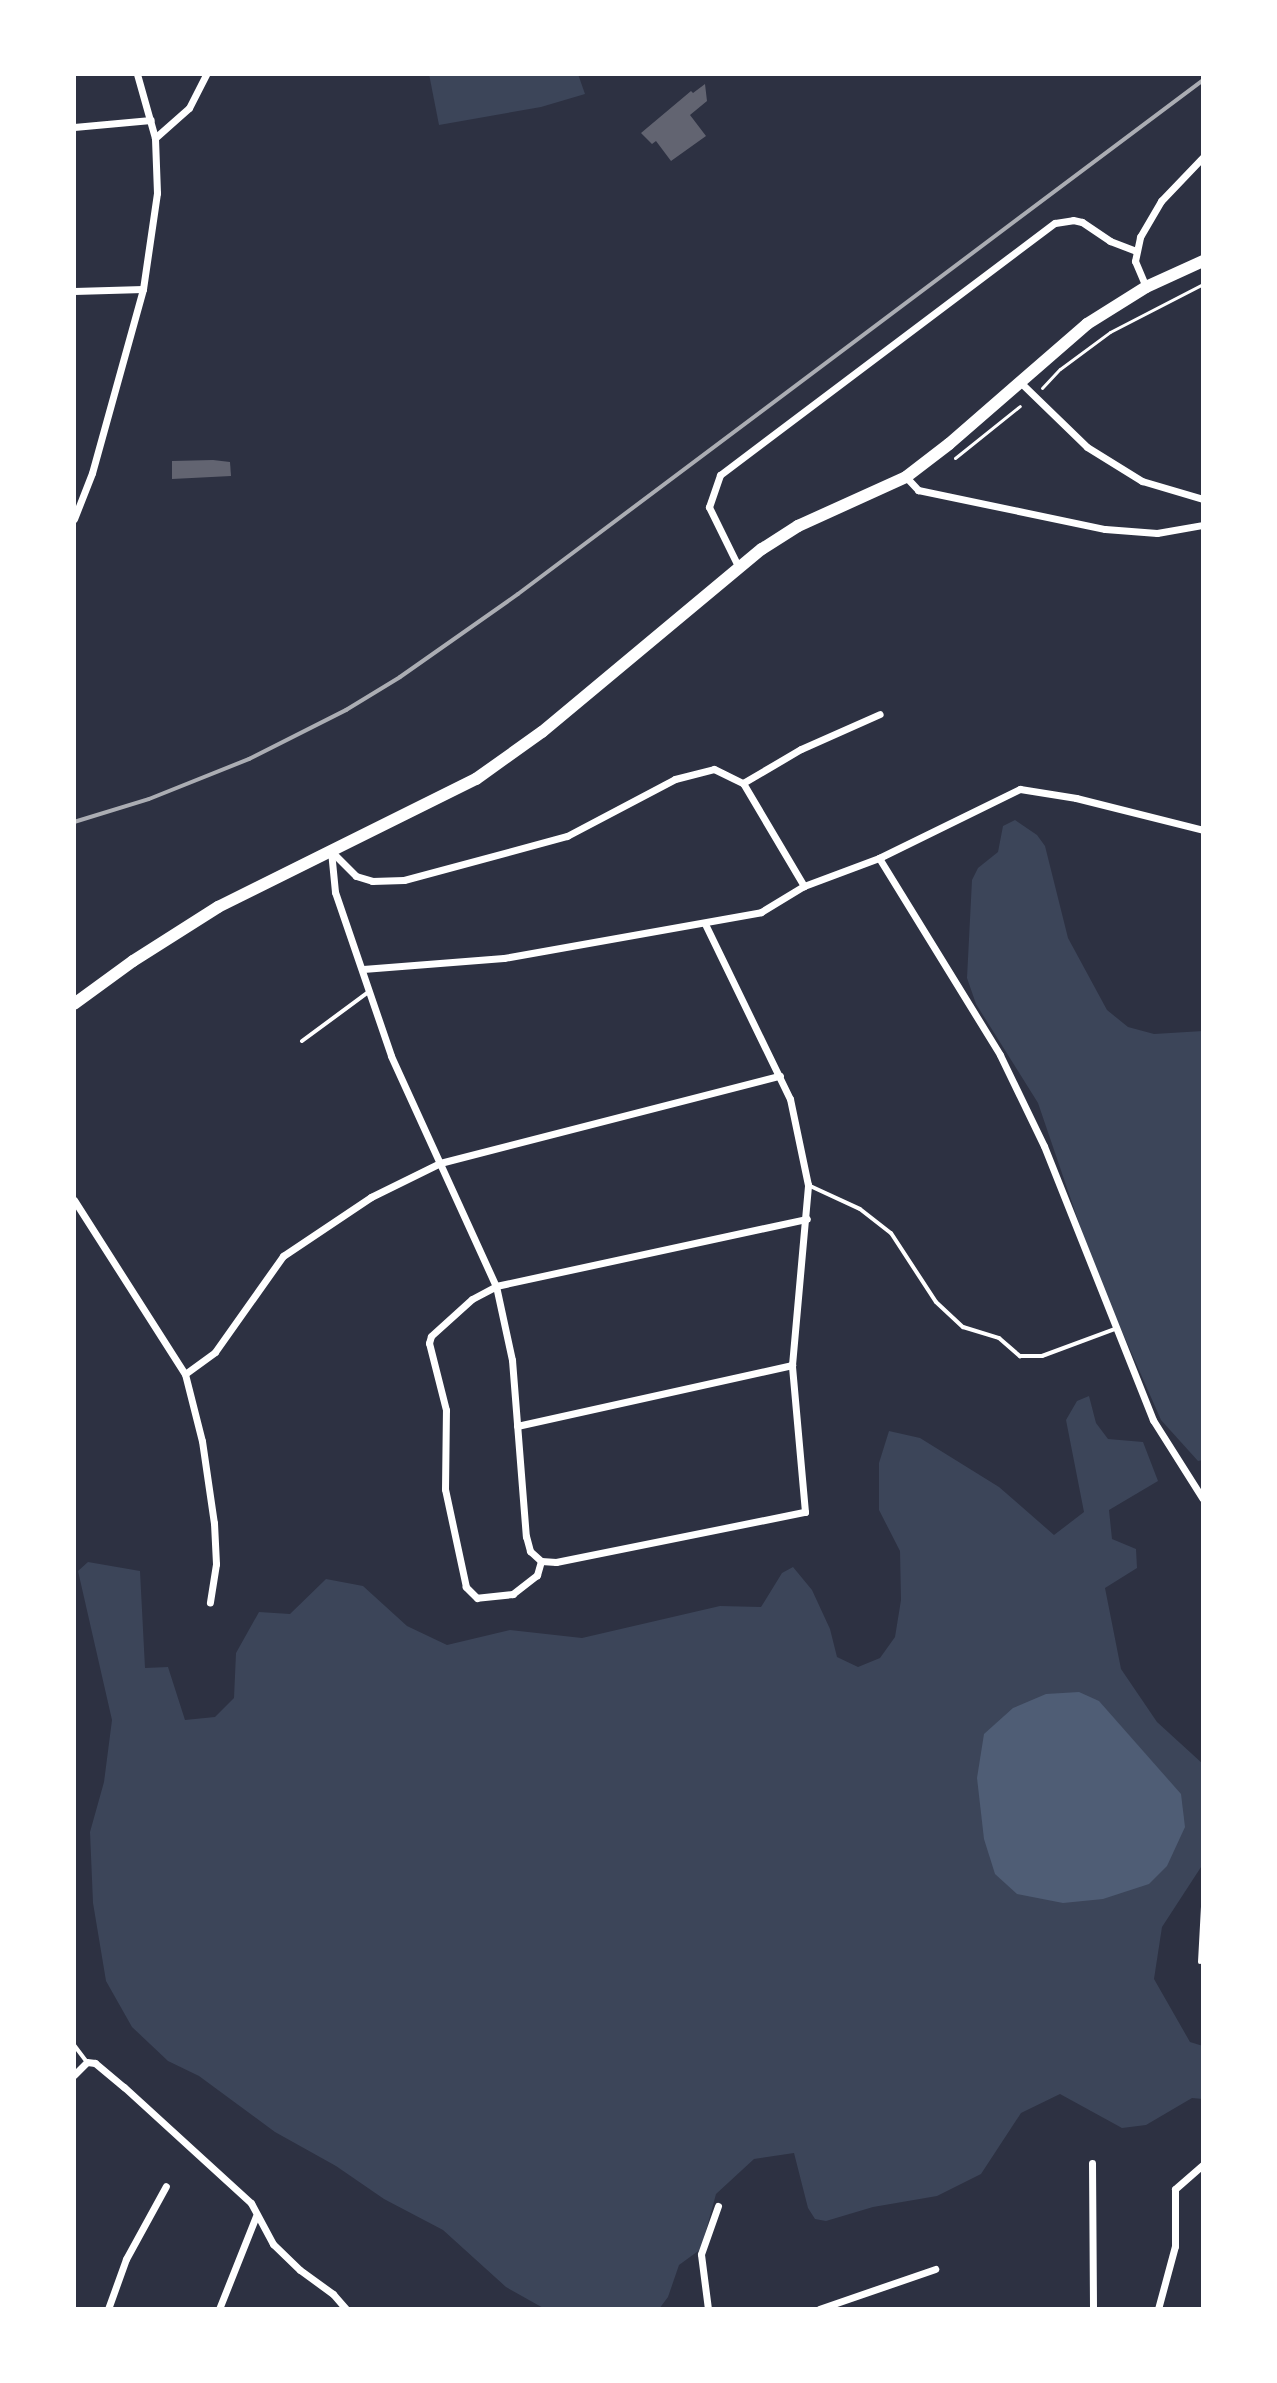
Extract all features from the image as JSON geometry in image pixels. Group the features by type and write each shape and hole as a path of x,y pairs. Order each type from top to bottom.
{"main road":[{"path":"74,1004 197,920 443,798 511,756 739,568 798,526 906,477 949,444 1087,324 1146,287 1203,261"}],"street":[{"path":"74,519 92,473 143,289 157,193 155,138 137,74"},
{"path":"155,138 189,108 206,74"},
{"path":"74,127 151,120"},
{"path":"1146,287 1135,261 1136,251 1154,210 1203,157"},
{"path":"739,568 709,507 720,475 1055,223 1082,222 1110,241 1136,251"},
{"path":"74,291 143,289"},
{"path":"1019,380 1087,447 1142,481 1203,499"},
{"path":"906,477 918,490 1105,529 1157,533 1203,525"},
{"path":"743,783 801,749 880,714"},
{"path":"331,851 356,876 372,881 404,880 567,836 690,773 714,769 743,783 804,886"},
{"path":"363,969 504,958 761,912 778,905 804,886 879,858 1020,789 1076,798 1203,830"},
{"path":"331,851 335,892 391,1056 496,1286 509,1338 526,1536 530,1551 541,1561 556,1562 805,1512 792,1365 807,1219 808,1185 799,1130 780,1076 705,924"},
{"path":"879,858 1000,1055 1044,1146 1153,1420 1203,1499"},
{"path":"185,1374 215,1352 283,1256 301,1241 371,1197 440,1163 780,1076"},
{"path":"74,1200 185,1374 202,1441 214,1523 216,1564 210,1603"},
{"path":"541,1561 537,1575 513,1594 477,1598 466,1587 445,1489 446,1410 429,1339 472,1299 496,1286 807,1219"},
{"path":"517,1426 792,1365"},
{"path":"74,2075 87,2062 95,2063 251,2203 256,2216 287,2259 333,2294 346,2309"},
{"path":"1092,2163 1093,2309"},
{"path":"1158,2309 1175,2246 1175,2189 1203,2165"},
{"path":"108,2309 126,2259 166,2186"},
{"path":"708,2309 701,2254 718,2206"},
{"path":"219,2309 256,2216"},
{"path":"819,2309 935,2269"}],"lane":[{"path":"302,1041 369,991"},
{"path":"808,1185 860,1209 891,1233 936,1302 963,1327 999,1338 1020,1356 1042,1356 1116,1329"},
{"path":"1200,1962 1203,1907"},
{"path":"74,2045 87,2062"}],"path":[{"path":"1042,388 1060,369 1110,332 1203,284"},
{"path":"955,458 1020,406"}],"shaded area":[{"path":"429,74 578,74 585,94 541,107 439,125"},
{"path":"1015,820 1037,835 1045,846 1068,938 1107,1010 1128,1027 1154,1034 1203,1031 1203,1460 1198,1461 1161,1420 1095,1270 1038,1103 976,1004 967,978 972,880 978,868 998,852 1003,826"},
{"path":"1089,1396 1096,1423 1108,1439 1143,1442 1158,1481 1109,1510 1112,1539 1136,1549 1137,1568 1105,1588 1121,1669 1157,1722 1203,1764 1203,1864 1162,1927 1154,1979 1190,2042 1203,2046 1203,2099 1192,2098 1146,2125 1122,2128 1060,2094 1021,2113 981,2174 937,2196 873,2207 826,2221 815,2219 808,2208 794,2153 754,2159 716,2194 701,2249 679,2265 668,2297 659,2309 545,2309 506,2287 443,2230 384,2199 336,2166 275,2132 199,2076 168,2061 132,2027 106,1981 93,1903 90,1832 104,1782 112,1720 78,1571 88,1562 140,1571 145,1668 168,1667 185,1720 215,1717 234,1698 236,1653 259,1612 290,1614 326,1579 363,1586 407,1626 447,1645 510,1630 582,1638 720,1606 761,1607 782,1573 793,1567 812,1590 830,1629 837,1657 858,1667 880,1658 895,1637 901,1600 900,1551 879,1510 879,1463 889,1431 920,1438 999,1487 1054,1535 1084,1512 1066,1420 1077,1401"},
{"path":"1079,1692 1099,1701 1181,1794 1185,1827 1167,1866 1149,1884 1103,1899 1063,1903 1017,1894 995,1874 984,1839 977,1778 984,1734 1013,1708 1046,1694"}],"building":[{"path":"705,84 707,101 690,115 706,136 671,161 656,141 652,144 641,133 691,91 693,93"},
{"path":"172,461 230,462 231,476 172,479"}],"railway":[{"path":"74,822 149,799 249,759 346,710 400,677 518,594 1203,80"}]}
